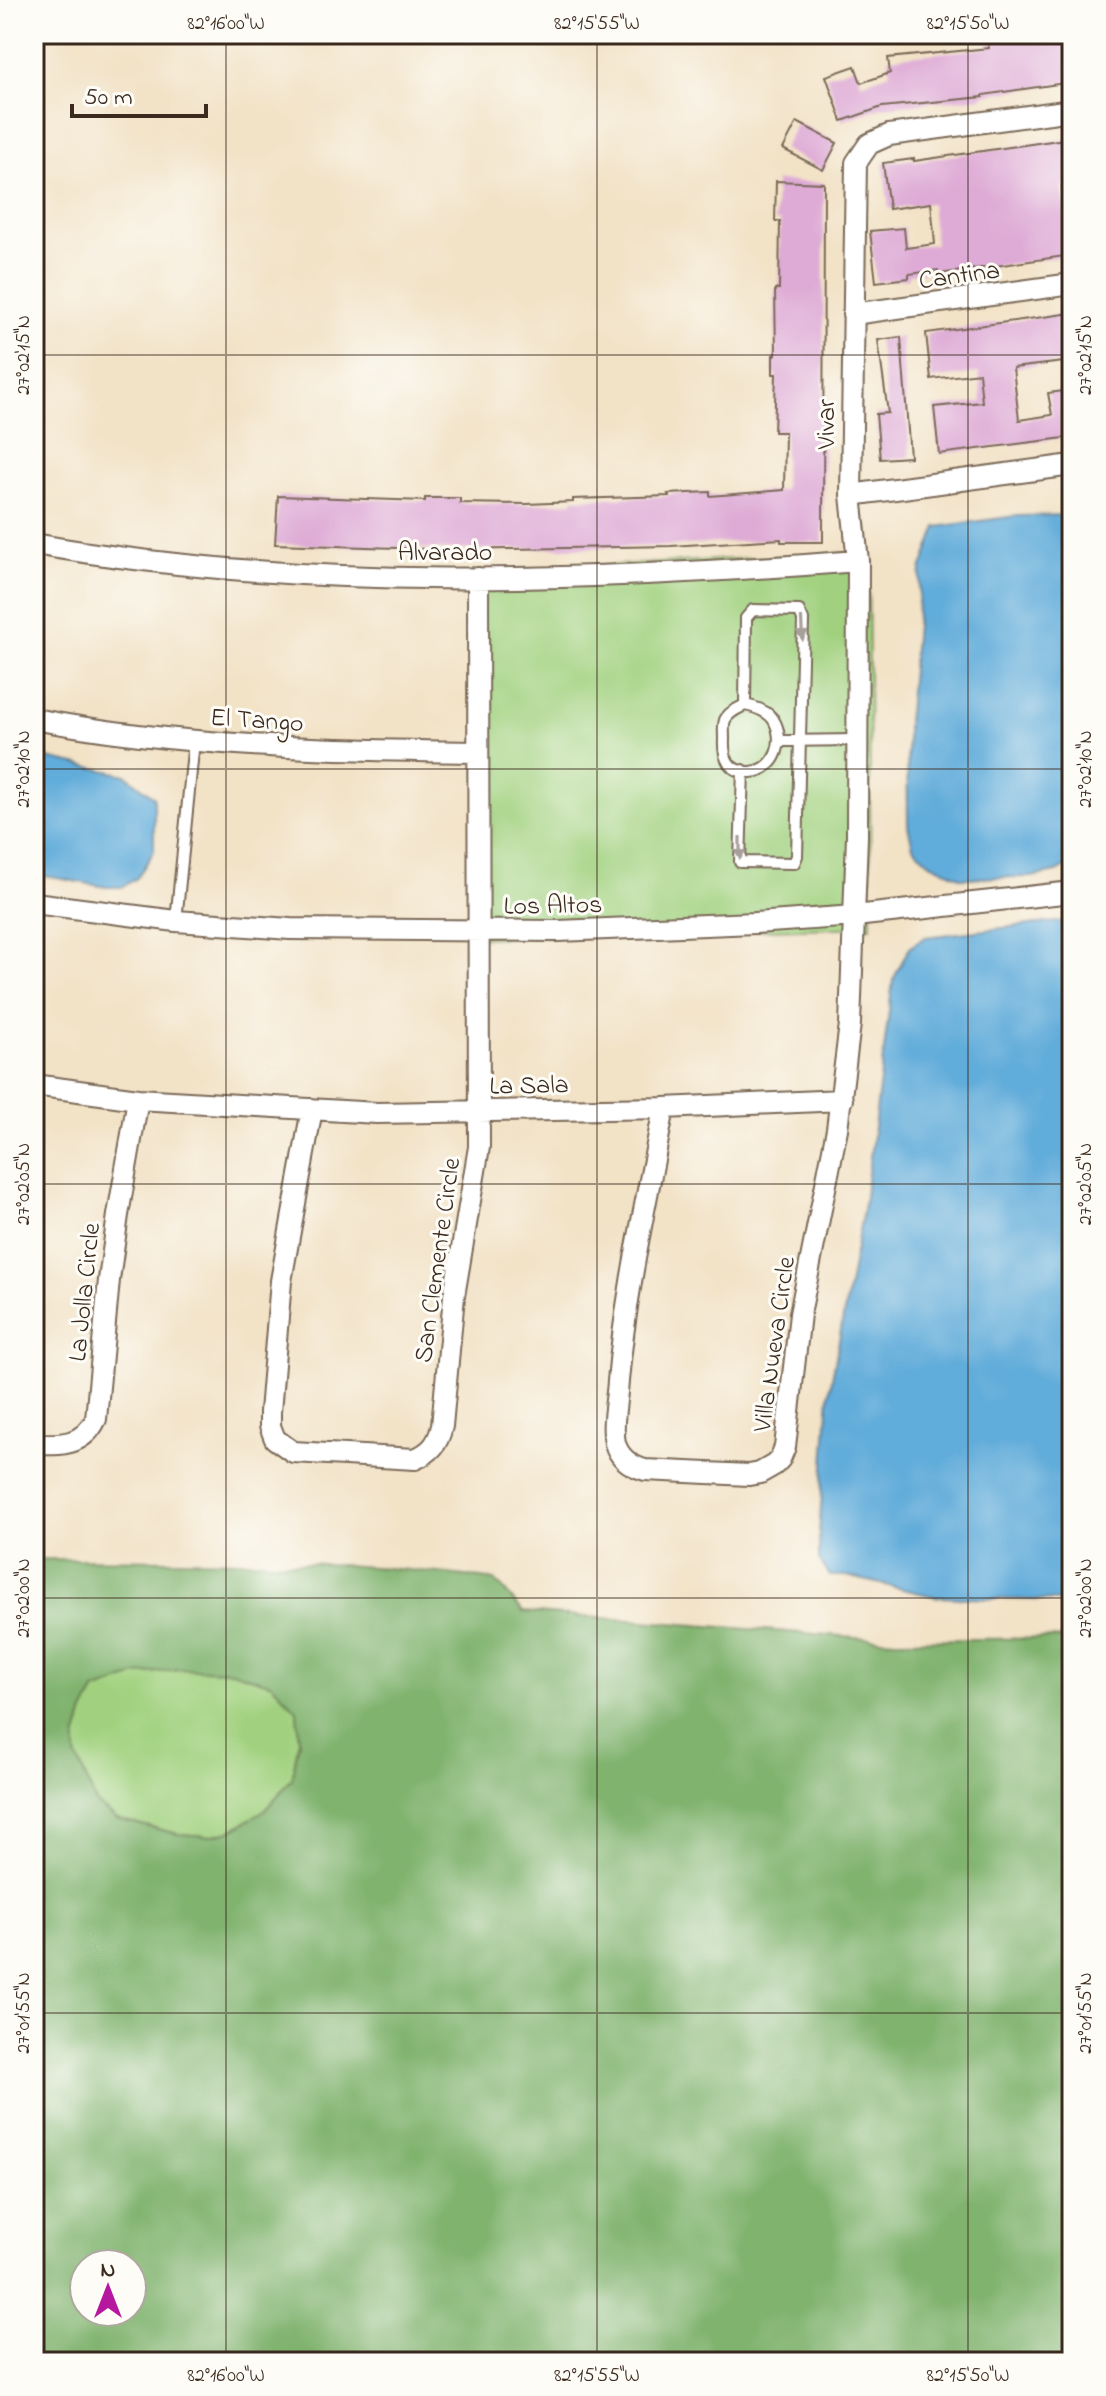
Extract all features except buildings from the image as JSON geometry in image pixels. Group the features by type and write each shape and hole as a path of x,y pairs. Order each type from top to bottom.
{"street":[{"name":"Vivar","path":"855,916 858,561 851,495 855,172 859,156 869,144 889,135 1072,110"},
{"name":"Cantina","path":"853,314 1072,284"},
{"path":"851,495 1072,465"},
{"name":"Alvarado","path":"34,544 220,570 377,577 648,575 858,561"},
{"name":"San Clemente Circle","path":"312,1109 281,1281 270,1426 275,1439 293,1452 415,1459 431,1450 440,1435 454,1296 477,1162 478,578"},
{"name":"El Tango","path":"34,719 194,741 314,749 478,752"},
{"name":"Los Altos","path":"34,903 176,921 290,929 478,931 659,928 855,916 1072,892"},
{"path":"842,1100 850,1024 855,916"},
{"name":"La Sala","path":"34,1085 138,1099 377,1113 664,1108 842,1100"},
{"name":"La Jolla Circle","path":"34,1444 75,1442 85,1435 96,1419 111,1267 138,1099"},
{"name":"Villa Nueva Circle","path":"664,1108 631,1277 614,1432 616,1446 629,1463 645,1470 749,1475 774,1465 785,1447 800,1314 842,1100"}],"lane":[{"path":"743,770 740,862 794,863 797,856 803,620 799,611 753,610 746,618 745,705"},
{"path":"745,705 759,707 772,718 780,741 775,758 765,768 750,772 736,769 726,762 723,753 724,721 733,711 745,705"},
{"path":"780,741 857,740"},
{"path":"176,921 194,741"}],"green space":[{"path":"868,552 871,927 483,938 472,573"},
{"path":"34,1559 265,1562 380,1568 495,1580 523,1612 895,1640 1072,1638 1072,2362 34,2362","holes":["179,1669 232,1671 272,1684 297,1710 299,1740 292,1779 266,1809 231,1831 208,1836 178,1834 117,1819 96,1803 76,1755 76,1739 84,1712 95,1691 137,1675"]},
{"path":"179,1669 232,1671 272,1684 297,1710 299,1739 292,1779 266,1809 231,1831 208,1836 178,1834 117,1819 96,1803 76,1755 76,1739 84,1712 95,1691 137,1675"}],"water":[{"path":"1072,515 1072,864 1057,872 1031,877 962,878 930,863 913,847 908,826 907,724 921,570 937,527 1016,516"},
{"path":"34,755 126,775 154,797 154,851 137,878 122,887 106,887 34,874"},
{"path":"1072,920 1072,1599 937,1597 846,1576 830,1576 819,1560 829,1395 864,1204 893,980 909,948 925,937"}]}
